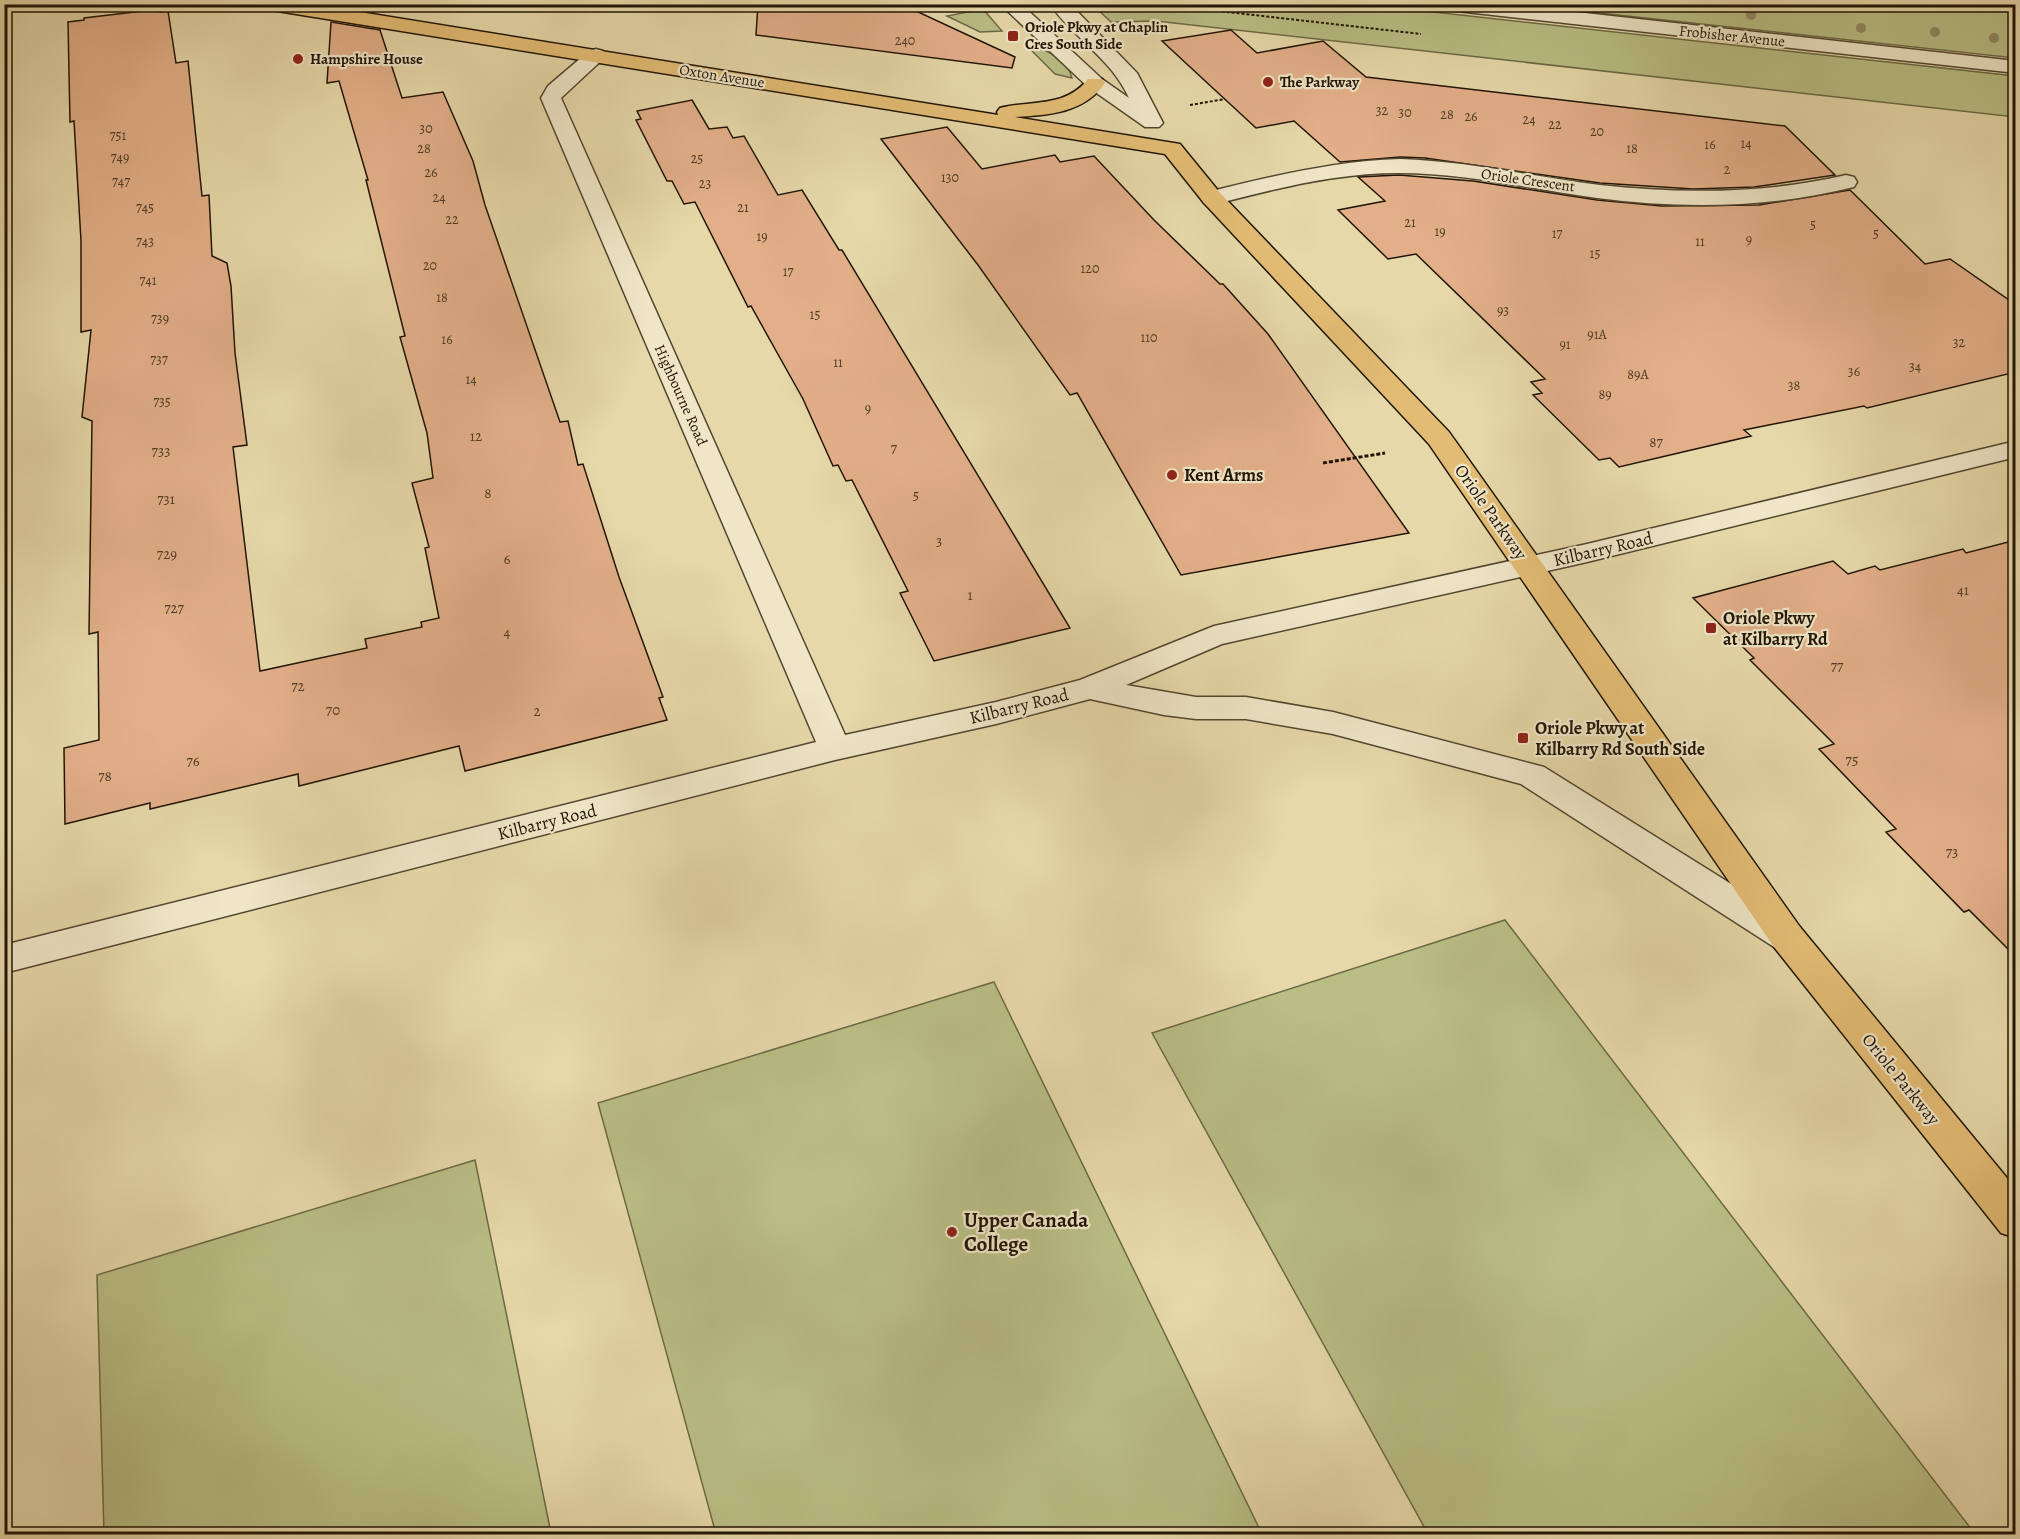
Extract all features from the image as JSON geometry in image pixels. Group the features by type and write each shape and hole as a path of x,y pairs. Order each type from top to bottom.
{"main road":[{"name":"Oxton Avenue","path":"272,4 1172,149"},
{"path":"956,115 1055,105 1077,99 1091,91 1095,83"},
{"name":"Oriole Parkway","path":"1172,149 1212,198 1440,438 1787,937 2016,1220"}],"street":[{"name":"Oriole Parkway","path":"1009,4 1095,83 1152,123"},
{"name":"Oriole Parkway","path":"1059,4 1115,58 1130,77 1152,123 1172,149"},
{"name":"Frobisher Avenue","path":"1448,4 2016,67"},
{"name":"Highbourne Road","path":"596,55 555,90 551,98 835,749"},
{"name":"Oriole Crescent","path":"1212,198 1313,174 1399,166 1454,169 1598,191 1698,199 1806,193 1846,182"},
{"name":"Kilbarry Road","path":"4,959 835,749 996,713 1090,688 1214,636 1529,566 2016,448"},
{"name":"Kilbarry Road","path":"1090,688 1164,704"},
{"name":"Oriole Parkway","path":"1164,704 1196,708 1246,708 1334,723 1532,775 1787,937"}],"path":[{"path":"1192,104 1225,99"},
{"path":"1323,463 1385,453"}],"green space":[{"path":"1093,5 1370,5 2015,76 2015,117 1156,21 1111,22"},
{"path":"1525,5 2015,5 2015,58"},
{"path":"983,9 1002,31 980,32 947,16"},
{"path":"1029,48 1043,50 1056,56 1066,66 1072,78 1055,74"},
{"path":"1505,920 1975,1534 1428,1534 1152,1033"},
{"path":"994,982 1262,1534 716,1534 598,1103"},
{"path":"475,1160 551,1533 104,1534 97,1275"}],"building":[{"path":"372,4 374,12 332,5"},
{"path":"758,4 901,4 1015,57 1012,68 756,35"},
{"path":"160,9 160,12 168,11 176,63 188,61 202,196 209,195 212,256 227,263 231,286 235,353 247,445 233,447 260,671 367,648 365,639 422,627 421,622 439,618 425,548 429,547 412,483 433,478 427,433 400,337 405,336 366,180 368,180 339,81 327,83 331,22 380,30 402,98 443,92 473,161 485,205 560,422 568,421 578,465 583,464 619,577 663,697 659,698 667,720 465,771 459,746 299,786 298,774 150,809 150,803 65,824 64,748 99,740 98,632 89,634 92,421 82,417 91,330 81,332 81,241 74,121 70,122 68,22"},
{"path":"1231,30 1257,53 1323,41 1366,77 1785,126 1835,175 1754,187 1693,189 1600,183 1425,158 1400,157 1340,162 1294,121 1256,128 1162,41"},
{"path":"692,100 709,129 727,127 733,138 744,136 778,195 802,190 839,250 842,250 1070,628 934,661 900,593 908,591 852,480 846,481 838,465 833,466 803,399 751,306 748,307 695,202 684,204 672,181 667,181 636,120 641,119 637,111"},
{"path":"947,127 982,169 1055,155 1060,162 1094,156 1154,220 1220,284 1223,284 1268,334 1409,533 1181,575 1077,393 1070,395 978,265 881,139"},
{"path":"1399,175 1473,181 1597,200 1662,206 1759,205 1850,190 1925,264 1950,259 2016,305 2016,372 1867,408 1864,406 1744,430 1751,436 1619,467 1610,458 1599,460 1533,395 1542,393 1531,382 1545,379 1416,254 1388,259 1338,210 1385,201 1358,177"},
{"path":"2016,540 2016,957 1969,910 1964,912 1886,832 1896,829 1819,749 1834,744 1750,660 1754,658 1693,598 1833,561 1848,574 1875,566 1880,570 1963,549 1966,553"}],"place":[{"name":"Oriole Pkwy at Chaplin Cres South Side","path":"1013,36"},
{"name":"Hampshire House","path":"298,59"},
{"name":"The Parkway","path":"1268,82"},
{"name":"Kent Arms","path":"1172,475"},
{"name":"Oriole Pkwy at Kilbarry Rd","path":"1711,628"},
{"name":"Oriole Pkwy at Kilbarry Rd South Side","path":"1523,738"},
{"name":"Upper Canada College","path":"952,1232"}]}
